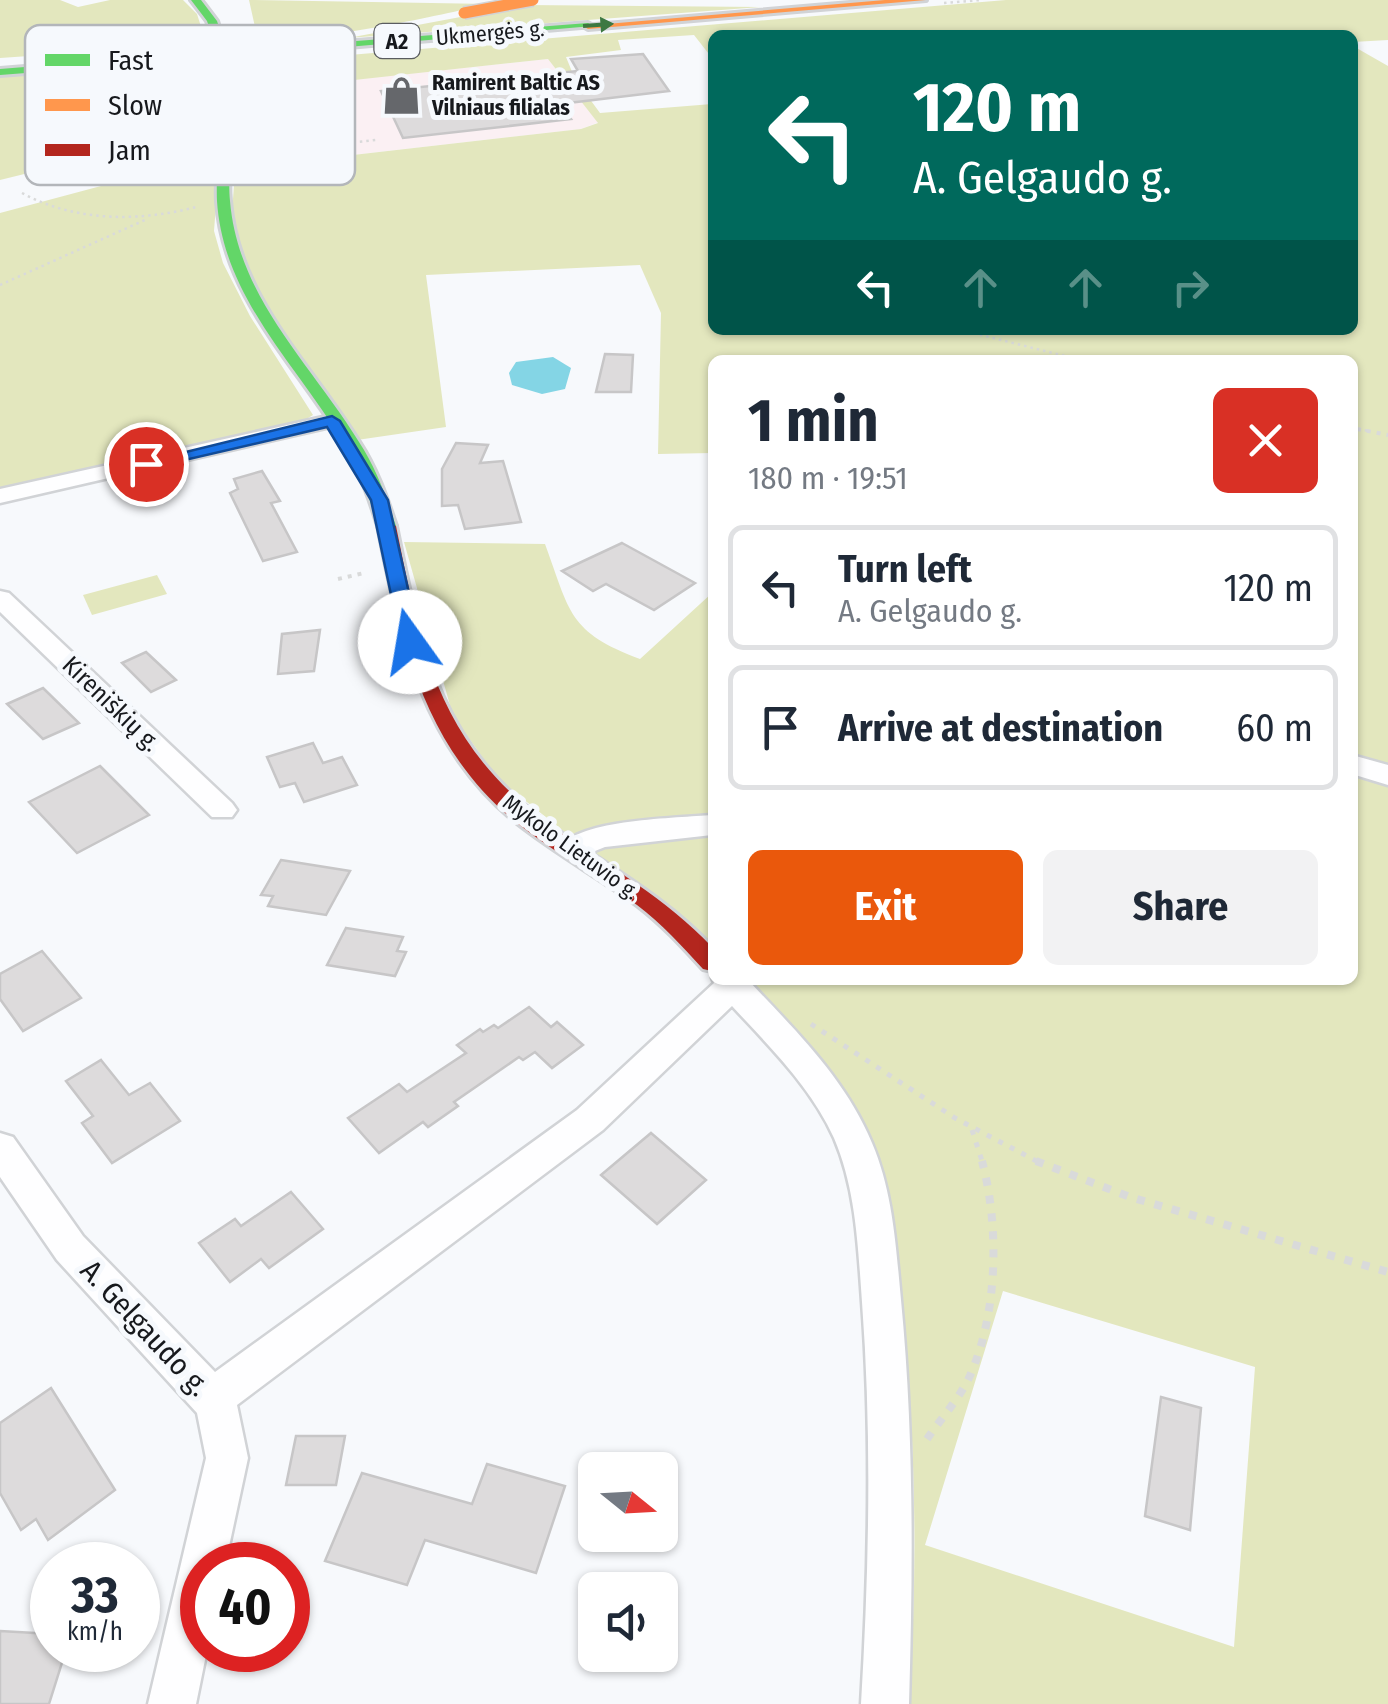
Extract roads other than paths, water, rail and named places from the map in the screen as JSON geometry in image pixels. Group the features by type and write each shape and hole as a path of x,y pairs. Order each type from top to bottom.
{"main road":[{"path":"196,0 217,25"},
{"path":"488,0 847,0"},
{"name":"A2","path":"355,27 533,0"},
{"name":"Ukmergės g.","path":"355,36 921,0"},
{"name":"Ukmergės g.","path":"0,64 25,62"},
{"name":"Ukmergės g.","path":"0,72 25,69"},
{"name":"Mykolo Lietuvio g.","path":"224,185 224,222 242,286 380,500 410,642 429,694 458,746 502,797 669,918 708,958"}],"street":[{"path":"0,496 332,421"},
{"name":"Kireniškių g.","path":"0,598 222,810"},
{"path":"1358,766 1388,775"},
{"path":"575,848 600,836 708,825"},
{"path":"212,1400 590,1120 717,985"},
{"name":"Mykolo Lietuvio g.","path":"733,985 814,1078 844,1122 864,1168 887,1345 890,1447 885,1704"},
{"name":"A. Gelgaudo g.","path":"0,1148 70,1248 212,1400 222,1418 227,1458 172,1704"}],"water":[{"path":"553,357 571,368 565,389 542,394 512,385 509,373 516,362"}],"place":[{"name":"Ramirent Baltic AS Vilniaus filialas","path":"402,95"}]}
